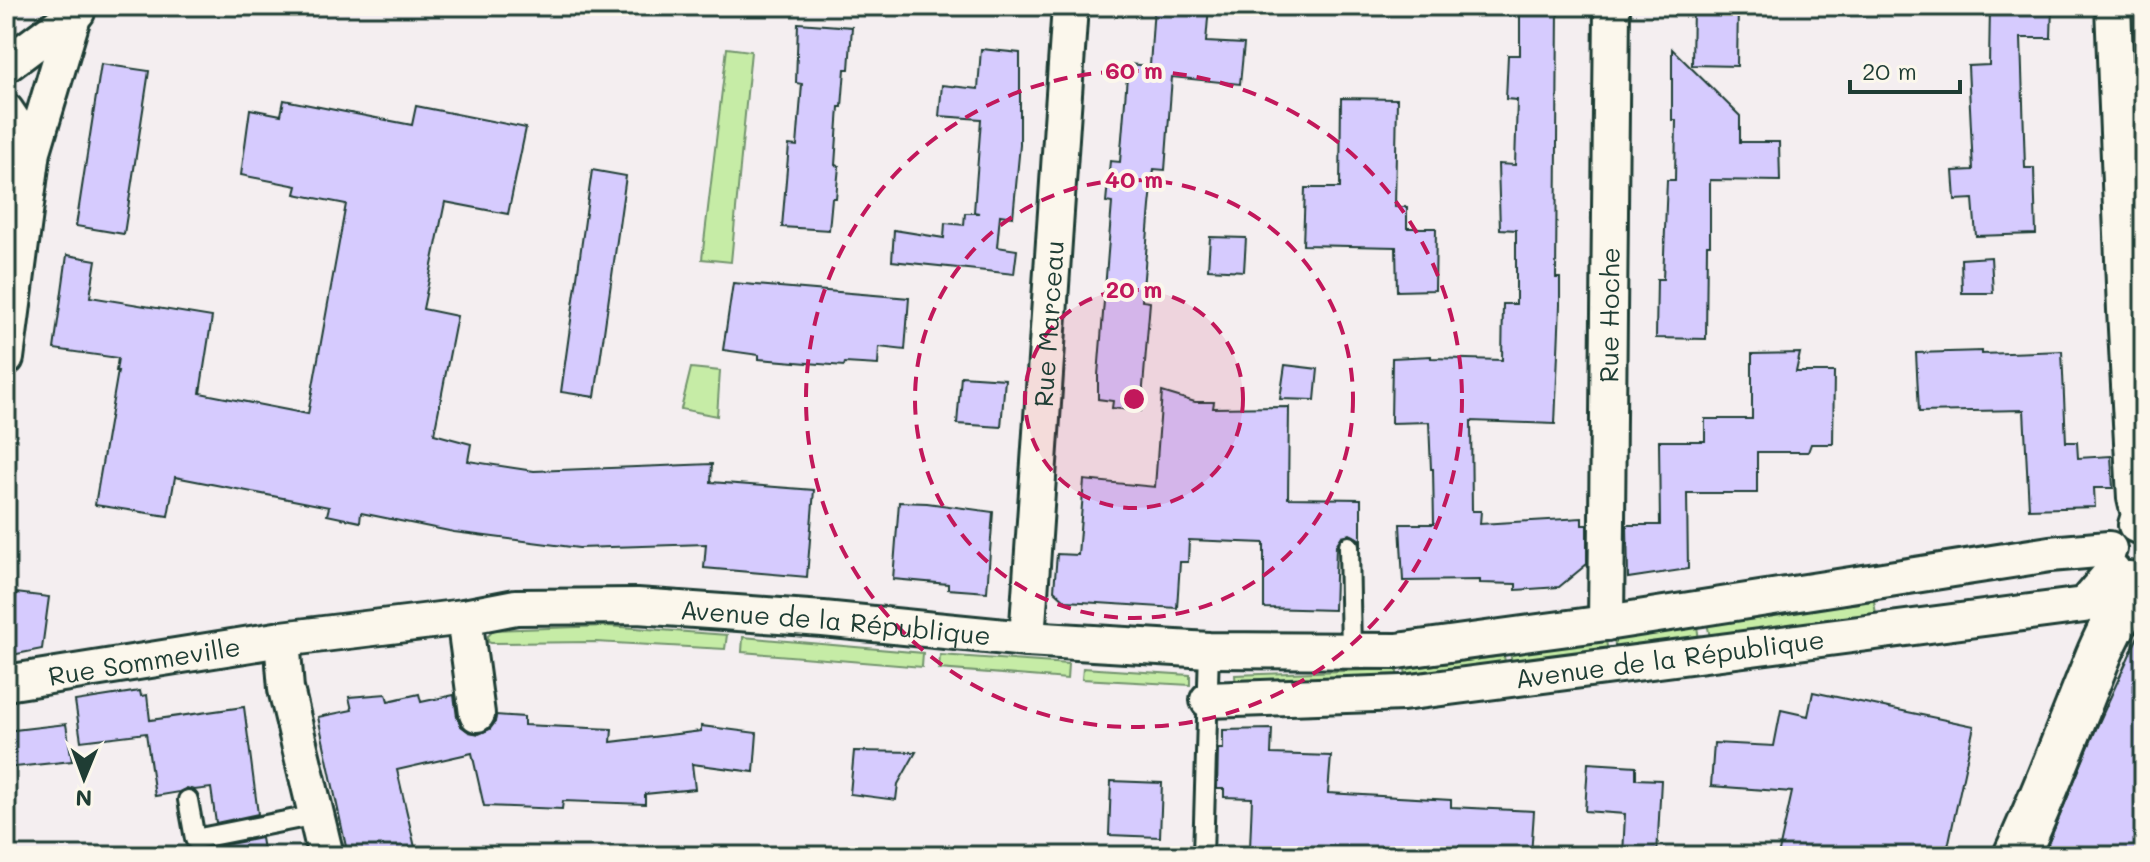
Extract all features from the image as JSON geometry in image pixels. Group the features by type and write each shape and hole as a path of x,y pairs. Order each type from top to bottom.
{"street":[{"name":"Rue Marceau","path":"1027,639 1070,6"},
{"name":"Rue Hoche","path":"1606,623 1612,6"},
{"path":"2016,856 2047,788 2100,653 2126,599 2119,533 2127,527 2140,525 2134,483 2113,6"},
{"path":"6,65 78,11"},
{"path":"6,358 33,151 78,11"},
{"path":"6,111 33,151"},
{"name":"Avenue de la République","path":"282,639 464,617 516,607 637,606 823,619 1027,639 1209,650 1397,651 1606,623 2050,554 2124,572"},
{"name":"Avenue de la République","path":"1208,700 1403,693 2084,605 2124,572"},
{"path":"464,617 477,714"},
{"path":"282,639 286,689 326,856"},
{"name":"Rue Sommeville","path":"6,683 282,639"}],"lane":[{"path":"1349,546 1351,651"},
{"path":"1203,856 1209,650"},
{"path":"188,800 195,839 316,815"}],"green space":[{"path":"727,48 751,51 731,262 702,259"},
{"path":"691,368 720,371 717,416 681,409"},
{"path":"1874,601 1876,615 1710,637 1707,623"},
{"path":"607,626 727,635 725,649 595,642 488,642 488,636 494,630"},
{"path":"1697,626 1699,640 1616,652 1614,638"},
{"path":"743,637 923,653 922,667 742,652"},
{"path":"1606,640 1608,654 1513,667 1510,653"},
{"path":"940,655 1068,664 1067,679 939,669"},
{"path":"1504,656 1506,668 1407,682 1405,669"},
{"path":"1083,668 1190,675 1190,685 1082,679"},
{"path":"1397,669 1397,684 1236,690 1235,675"}],"building":[{"path":"1154,6 1209,6 1206,42 1244,44 1240,84 1172,77 1165,170 1154,169 1150,206 1142,301 1150,302 1141,411 1112,408 1113,401 1098,399 1098,375 1112,203 1106,202 1110,161 1120,162 1128,64 1150,66"},
{"path":"1520,6 1558,6 1556,278 1560,278 1560,305 1555,424 1471,421 1472,511 1481,511 1480,524 1582,518 1582,525 1587,525 1587,564 1559,587 1516,590 1516,584 1480,583 1480,580 1403,581 1400,524 1434,524 1433,469 1429,422 1391,423 1392,358 1431,356 1502,360 1503,304 1516,304 1516,230 1500,229 1498,164 1515,165 1517,100 1506,99 1508,55 1520,55"},
{"path":"1693,6 1738,6 1737,66 1692,65"},
{"path":"1990,6 2052,6 2051,38 2021,38 2025,168 2034,168 2036,234 1976,236 1973,199 1955,200 1953,171 1973,170 1968,66 1989,65"},
{"path":"798,23 852,27 849,69 845,69 842,107 839,107 835,165 839,166 829,230 782,227 789,145 797,146 802,84 796,83"},
{"path":"981,49 1020,53 1020,145 1013,217 1000,215 997,247 1017,250 1014,274 892,261 894,230 944,238 945,223 964,225 965,213 979,213 974,212 981,119 939,116 942,85 978,89"},
{"path":"1672,49 1740,116 1740,142 1779,142 1780,181 1710,180 1706,339 1656,338 1657,279 1663,279 1667,180 1675,180"},
{"path":"101,64 149,71 124,234 76,226"},
{"path":"1341,98 1397,99 1395,207 1407,207 1407,228 1436,228 1435,290 1397,291 1396,247 1303,245 1305,188 1340,188"},
{"path":"284,100 412,125 416,106 526,128 508,214 445,202 423,309 457,316 434,434 471,444 468,461 534,471 712,464 711,482 814,490 807,577 704,568 706,544 579,548 454,532 361,513 360,522 327,515 329,507 175,477 168,516 95,505 118,358 54,349 67,255 96,260 90,297 212,317 200,393 308,414 346,204 295,194 297,186 241,175 250,109 281,115"},
{"path":"592,170 626,176 595,397 561,392"},
{"path":"1210,237 1246,238 1244,271 1208,269"},
{"path":"1991,257 1993,293 1962,293 1961,259"},
{"path":"733,283 909,298 905,350 879,347 878,365 845,363 844,366 759,359 759,355 723,350"},
{"path":"1982,351 1982,354 2062,351 2066,442 2077,442 2078,458 2111,456 2113,488 2094,488 2095,507 2029,509 2024,410 1919,412 1916,353"},
{"path":"1800,353 1796,372 1834,372 1833,444 1811,444 1808,452 1757,452 1757,493 1687,493 1688,569 1628,578 1627,525 1660,525 1659,441 1705,441 1705,419 1752,419 1752,354"},
{"path":"1285,365 1318,369 1315,400 1280,399"},
{"path":"961,376 1005,379 1001,427 957,424"},
{"path":"1162,392 1195,402 1214,402 1213,408 1289,407 1288,498 1361,499 1361,547 1359,539 1350,534 1342,536 1336,545 1334,610 1264,608 1264,543 1189,540 1188,562 1180,562 1177,608 1066,601 1054,590 1057,554 1078,555 1084,480 1155,487"},
{"path":"899,502 993,512 987,592 948,589 948,584 893,579"},
{"path":"16,593 49,597 42,649 7,656"},
{"path":"2144,623 2144,856 2043,856 2096,729"},
{"path":"140,691 141,696 147,695 150,720 244,707 258,814 216,823 211,788 187,788 155,796 146,733 81,741 75,701"},
{"path":"1813,692 1974,726 1946,856 1778,856 1792,792 1711,786 1714,743 1774,746 1781,710 1808,716"},
{"path":"386,694 388,701 419,694 421,702 454,695 461,726 479,734 490,729 496,715 524,717 524,725 612,729 611,742 701,731 701,726 757,733 754,772 692,764 695,789 645,794 645,804 563,801 562,809 484,806 472,753 397,770 417,856 348,856 318,717 352,710 349,697"},
{"path":"66,724 72,761 6,768 6,731"},
{"path":"1272,729 1271,754 1331,756 1328,793 1451,800 1451,807 1534,811 1531,856 1449,852 1449,856 1426,856 1332,850 1331,856 1256,856 1256,849 1250,849 1252,798 1224,797 1224,789 1217,789 1218,749 1223,749 1223,730"},
{"path":"854,751 916,752 898,784 896,800 850,794"},
{"path":"1588,763 1636,766 1636,779 1661,780 1657,856 1623,856 1625,814 1585,811"},
{"path":"1111,781 1162,783 1160,837 1109,835"},
{"path":"261,838 264,856 221,856 220,846"}]}
